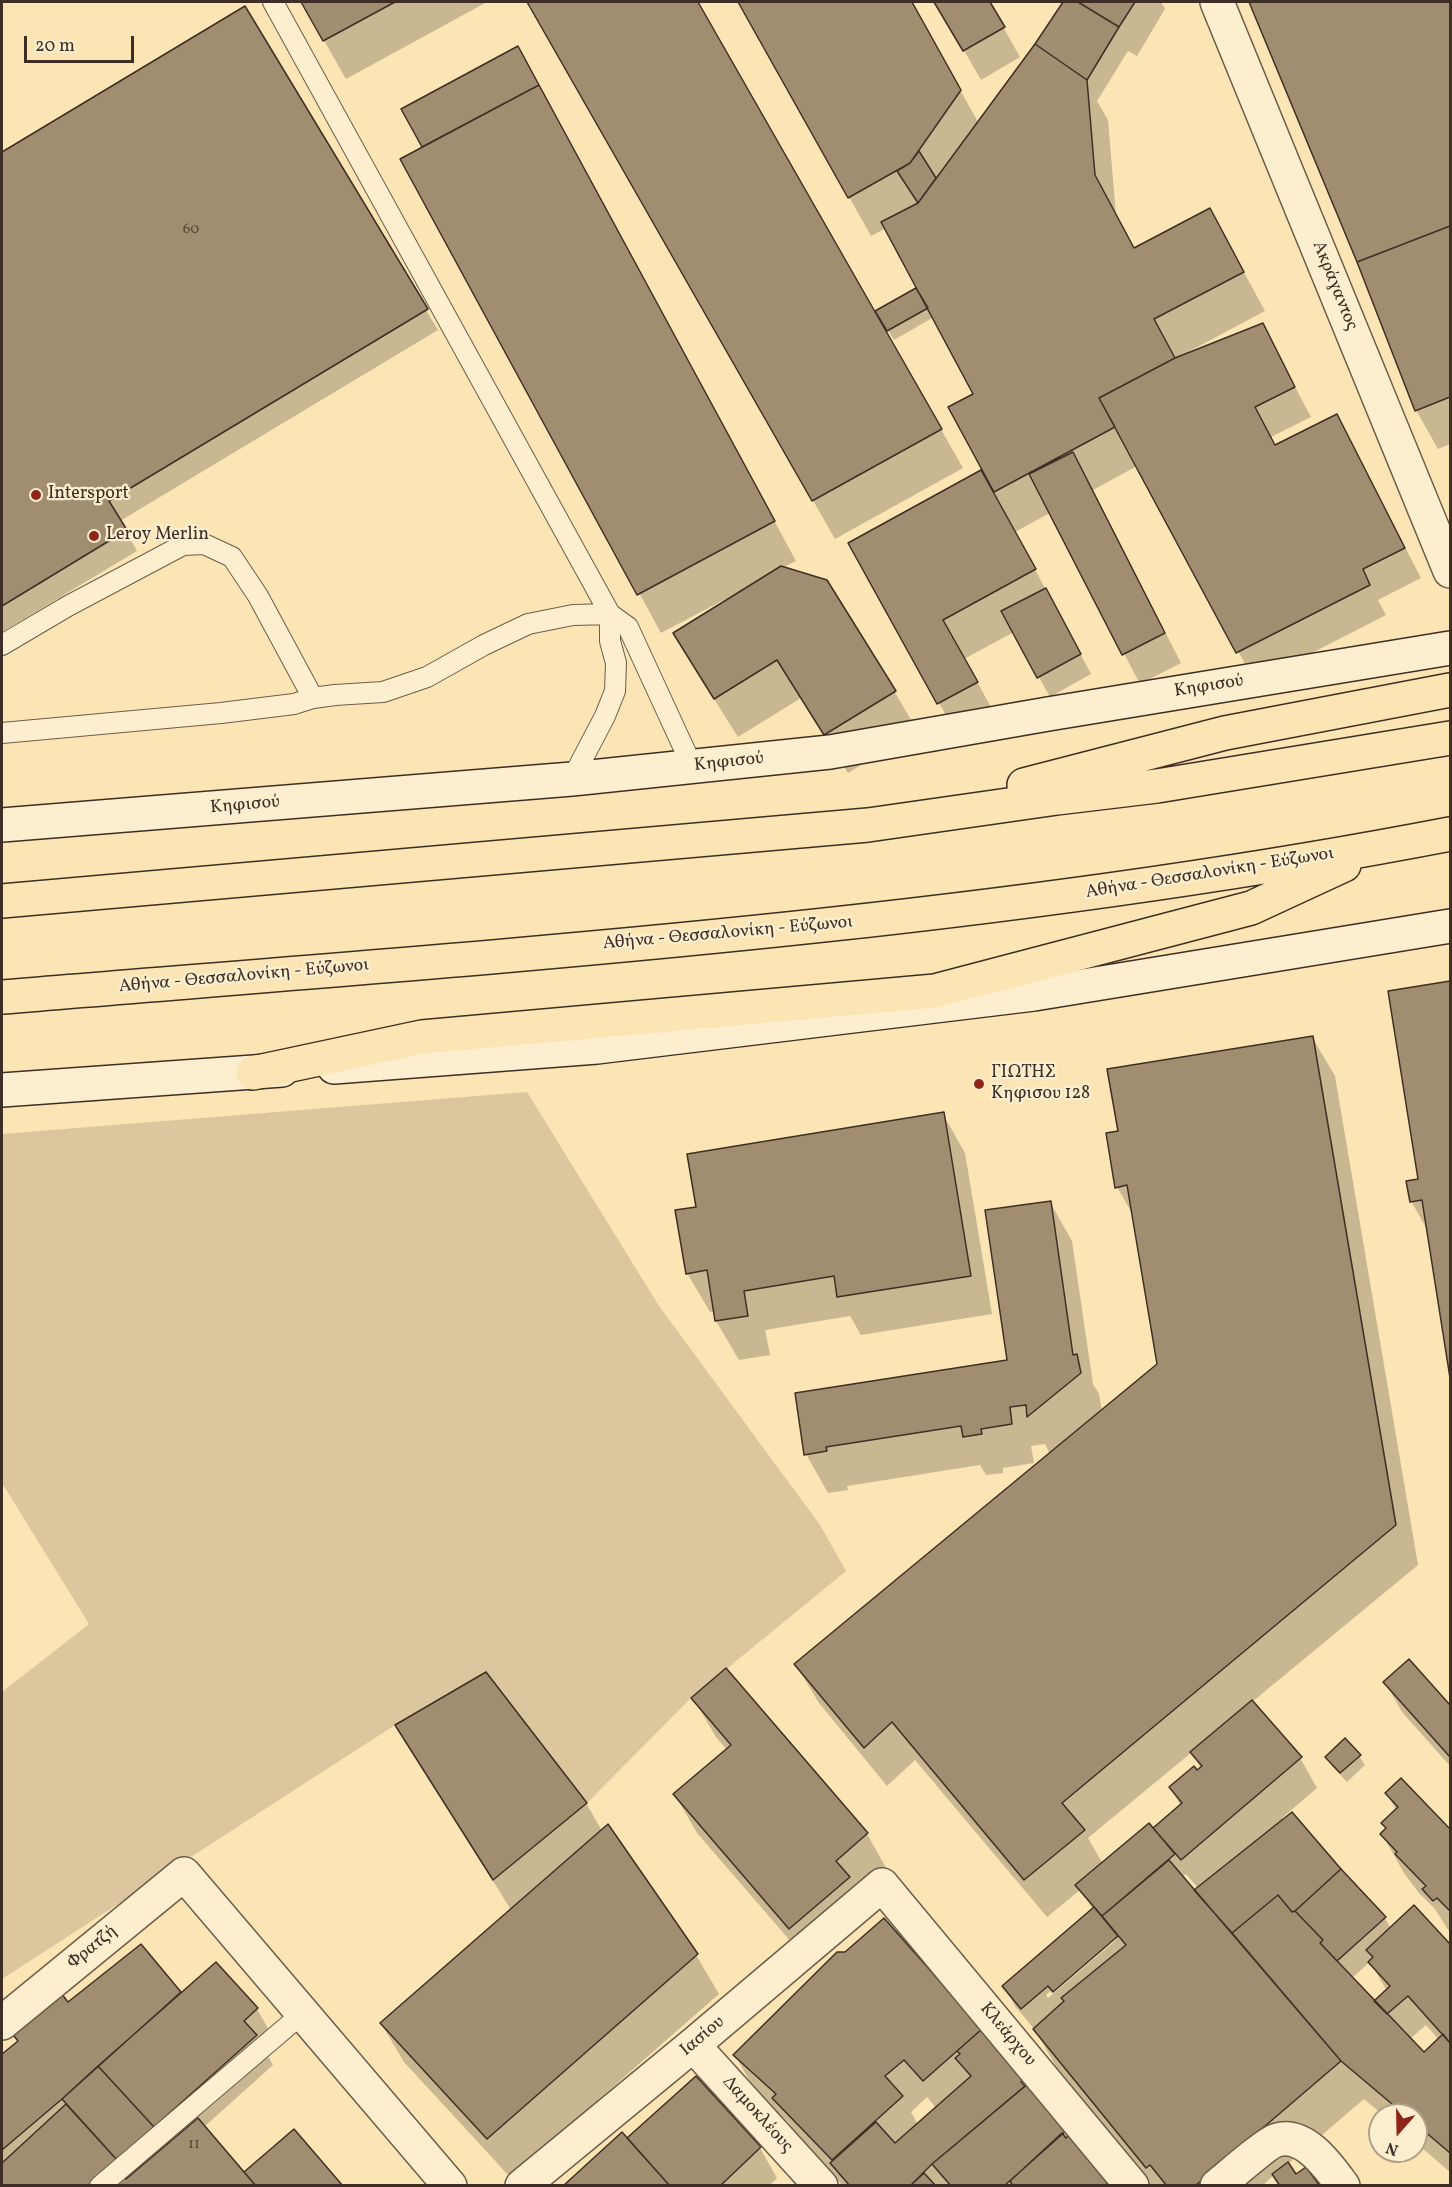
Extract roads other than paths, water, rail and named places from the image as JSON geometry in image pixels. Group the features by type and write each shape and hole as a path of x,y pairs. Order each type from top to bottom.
{"highway":[{"path":"868,825 1225,733 1450,690"},
{"path":"2,901 868,825 1157,786 1450,738"},
{"name":"Αθήνα - Θεσσαλονίκη - Εύζωνοι","path":"2,997 423,962 885,919 1178,880 1385,847 1450,834"},
{"path":"253,1073 422,1037 935,991 1251,908 1385,847"}],"main road":[{"name":"Ακράγαντος","path":"1217,2 1450,570"},
{"name":"Κηφισού","path":"2,825 572,779 830,752 1450,648"},
{"path":"2,1090 597,1047 1034,994 1450,926"},
{"name":"Φρατζή","path":"2,2023 184,1874 303,2013"},
{"name":"Ιασίου","path":"529,2183 882,1885"},
{"name":"Κλεάρχου","path":"882,1885 1132,2186"},
{"path":"303,2013 450,2186"},
{"name":"Δαμοκλέους","path":"693,2045 820,2186"},
{"path":"1217,2186 1276,2140 1292,2140 1311,2148 1342,2186"}],"lane":[{"path":"273,2 610,614 628,627 693,768"},
{"path":"2,645 68,606 183,545 204,544 232,557 258,596 313,698"},
{"path":"2,733 220,713 294,704 313,698 383,692 427,677 484,645 528,624 573,615 610,614"},
{"path":"572,779 605,716 615,691 616,663 610,640 610,614"},
{"path":"100,2186 303,2013"}],"place":[{"name":"Intersport","path":"36,495"},
{"name":"Leroy Merlin","path":"94,536"},
{"name":"ΓΙΩΤΗΣ Κηφισου 128","path":"979,1084"}]}
